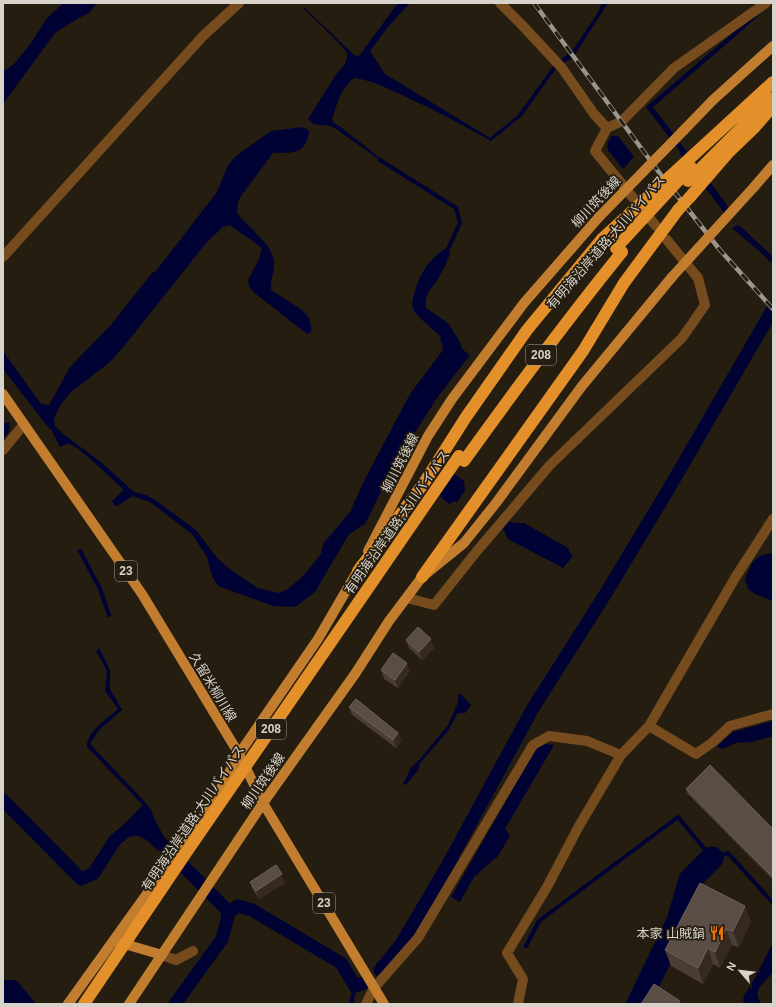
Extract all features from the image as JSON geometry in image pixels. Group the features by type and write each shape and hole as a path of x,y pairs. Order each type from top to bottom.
{"highway":[{"path":"358,571 424,483 466,417 527,330 602,239 773,82"},
{"name":"有明海沿岸道路;大川バイパス","path":"93,1004 509,386 564,311 619,250 681,177 737,121 773,88"},
{"name":"有明海沿岸道路;大川バイパス","path":"619,250 773,98"},
{"path":"422,577 583,350 624,283 678,210 728,153 754,128 773,106"},
{"name":"有明海沿岸道路;大川バイパス","path":"84,1004 199,834 461,459"}],"main road":[{"name":"柳川筑後線","path":"68,1004 215,799 239,754 318,640 358,571 428,436 452,399 524,303 599,216 714,100 773,46"},
{"name":"柳川筑後線","path":"128,1004 263,803 355,674 389,621 422,577 464,543 496,503 582,386 672,277 773,165"},
{"name":"久留米柳川線","path":"3,394 142,594 239,754 263,803 384,1004"},
{"path":"114,941 162,954"}],"street":[{"path":"3,257 203,36 239,3"},
{"path":"500,3 562,68 594,114 608,128"},
{"path":"656,226 595,150 608,128 622,121 674,68 766,3"},
{"path":"407,598 434,605 477,551 550,465 682,338 705,305 698,278 667,240"},
{"path":"3,450 24,424"},
{"path":"518,1004 524,979 507,953 547,887 579,826 621,755 649,726 735,578 773,518"},
{"path":"649,726 696,754 730,726 773,714"},
{"path":"366,1004 374,988 418,938 533,745 549,736 587,741 621,755"},
{"path":"162,954 176,960 193,951"}],"shaded area":[{"path":"64,3 97,3 89,13 55,33 3,104 3,72 15,63 31,43 47,18"},
{"path":"398,3 410,3 387,28 370,51 385,74 490,138 518,115 554,65 572,51 597,14 602,3 608,3 572,58 557,67 522,116 491,141 438,112 393,91 374,83 354,78 342,92 332,120 381,159 380,160 336,129 327,125 316,125 308,119 337,73 344,65 347,54 335,39 304,9 305,8 354,55 359,56"},
{"path":"768,3 772,3 653,107 725,202 733,216 727,219 720,207 681,156 679,150 646,107"},
{"path":"303,127 309,131 308,137 301,149 289,153 273,153 241,196 238,202 237,213 260,237 270,251 274,265 271,290 295,305 306,314 309,318 311,332 307,334 250,288 248,280 259,259 262,248 230,225 223,227 206,243 110,362 71,392 61,404 54,419 55,426 63,434 102,463 134,492 146,495 155,500 196,530 217,558 231,570 258,588 278,593 288,589 303,576 321,554 323,544 350,512 365,479 410,394 443,350 440,340 441,337 416,314 412,303 418,282 429,263 445,249 449,251 450,254 445,266 427,295 426,308 448,323 460,342 462,349 470,355 437,398 404,450 398,464 387,479 365,524 349,534 315,592 295,607 273,606 218,586 212,576 207,557 192,534 150,502 133,496 117,506 114,505 112,501 124,490 80,450 69,444 60,447 51,429 3,369 3,351 41,404 49,405 70,367 110,326 152,273 156,271 217,192 228,165 237,155 271,131"},
{"path":"612,136 618,136 634,157 623,169 608,150 607,143"},
{"path":"739,225 773,257 770,263 768,259 732,228"},
{"path":"9,422 9,432 3,439 3,424"},
{"path":"453,473 464,481 465,490 457,503 455,501 449,504 440,496 440,493"},
{"path":"509,521 514,523 524,523 568,548 573,556 563,568 508,539 503,529"},
{"path":"773,553 773,601 755,594 748,589 745,579 752,564 757,558"},
{"path":"99,648 110,670 110,689 122,710 99,730 90,744 151,810 165,839 158,851 149,842 141,837 132,836 121,841 113,836 143,805 87,747 90,736 94,731 118,709 105,691 107,671 96,651"},
{"path":"459,694 461,694 471,705 465,713 457,714 448,731 420,763 418,770 406,785 403,784 411,768 448,725 457,705"},
{"path":"773,721 773,736 752,742 736,743 722,749 717,746 733,732"},
{"path":"544,744 554,745 505,829 510,836 498,856 474,877 460,902 451,897 534,752"},
{"path":"183,857 205,878 197,889 175,866"},
{"path":"773,942 774,969 759,989 758,998 761,1004 746,1004 743,1001 744,996"},
{"path":"3,980 14,980 18,982 36,1004 3,1004"}],"building":[{"path":"418,627 431,639 419,652 406,640"},
{"path":"393,653 407,663 395,680 381,670"},
{"path":"356,699 398,733 393,740 349,707"},
{"path":"710,765 773,829 773,877 686,789"},
{"path":"276,865 282,874 256,891 250,882"},
{"path":"700,883 745,906 733,931 726,929 715,952 708,948 698,968 665,950"},
{"path":"654,984 680,1001 678,1004 641,1004"}],"waterway":[{"path":"380,160 456,208 460,223 447,251"},
{"path":"380,970 401,944 446,868 533,708 606,593 668,490 773,309"},
{"path":"80,551 100,589 109,615"},
{"path":"3,800 81,879 94,873 115,840 130,828"},
{"path":"526,946 539,921 678,817 712,858 728,853 773,903"},
{"path":"150,832 229,912"},
{"path":"638,1004 678,921 690,880 712,858"},
{"path":"175,1004 222,939 229,912 238,906 252,910 341,963 355,986 364,983"},
{"path":"351,1004 355,986"}],"railway":[{"path":"534,3 661,175 720,250 773,309"}],"place":[{"name":"本家 山賊鍋","path":"717,933"}]}
